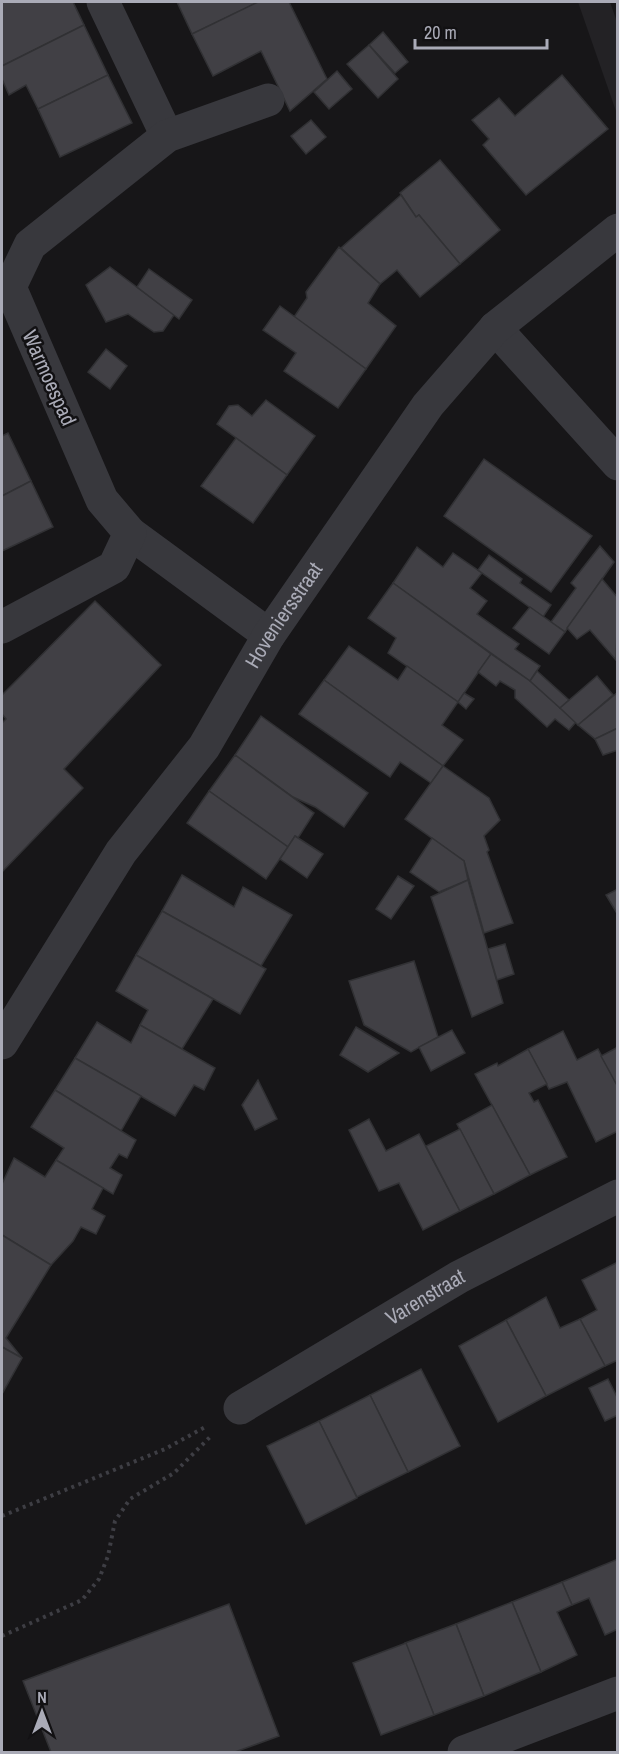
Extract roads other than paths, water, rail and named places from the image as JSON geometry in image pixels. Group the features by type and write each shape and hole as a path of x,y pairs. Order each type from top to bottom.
{"street":[{"path":"103,2 167,136"},
{"name":"Warmoespad","path":"268,100 167,136 30,244 10,287 102,500 130,533 269,635"},
{"name":"Hoveniersstraat","path":"2,1043 121,852 204,747 269,635 428,405 495,328 618,230"},
{"path":"495,328 618,464"},
{"path":"2,627 114,567 130,533"},
{"name":"Varenstraat","path":"240,1408 459,1277 618,1196"},
{"path":"464,1752 618,1693"}]}
